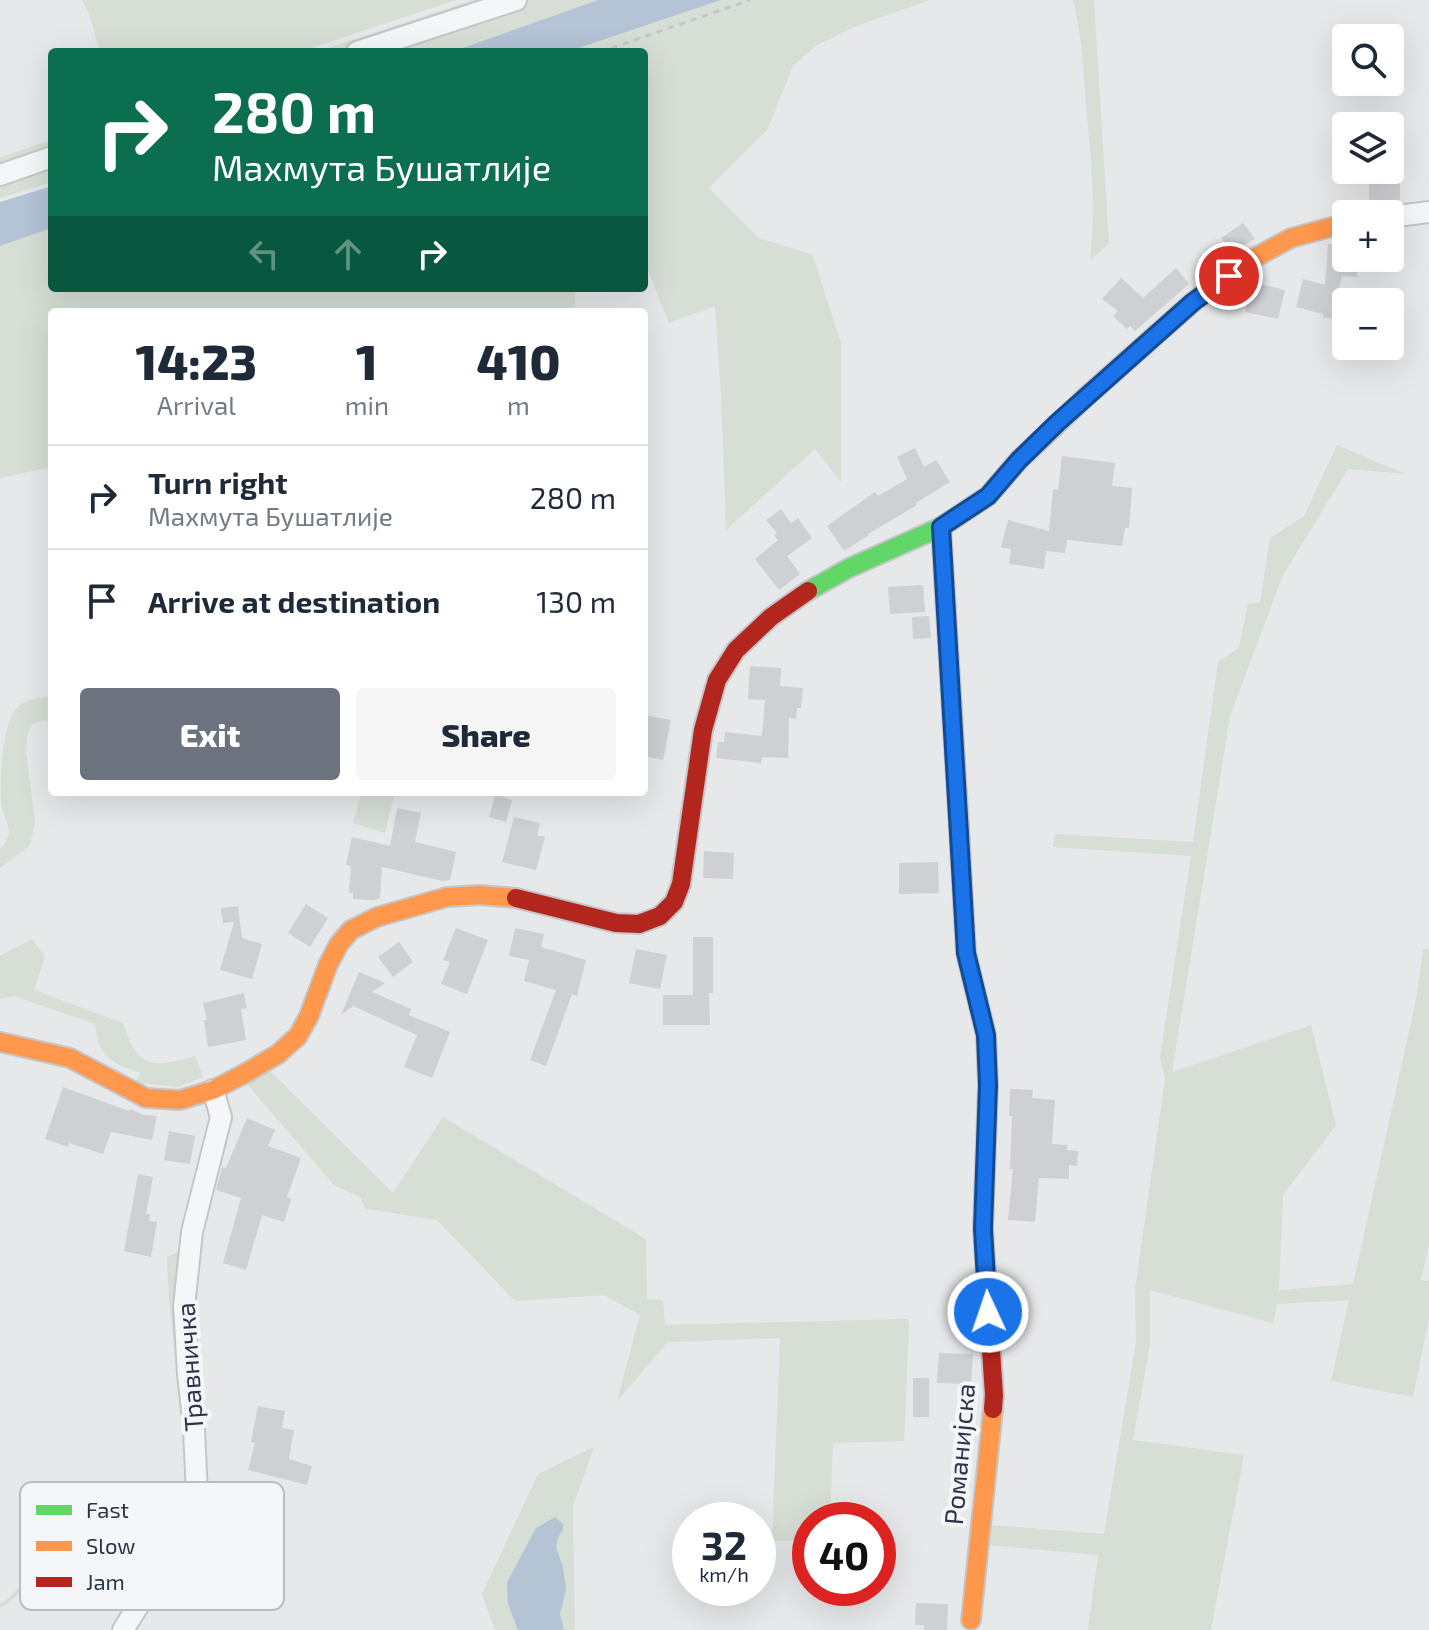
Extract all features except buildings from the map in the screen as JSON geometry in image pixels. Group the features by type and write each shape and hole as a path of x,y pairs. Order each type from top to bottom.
{"street":[{"path":"369,48 516,0"},
{"path":"0,175 48,158"},
{"path":"1404,215 1429,212"},
{"path":"0,1042 70,1058 146,1098 180,1100 213,1090 278,1054 298,1036 339,944 351,930 377,917 447,897 479,895 516,898 616,923 639,924 660,916 674,902 681,884 703,730 717,680 736,650 771,617 810,590 849,568 941,527 988,496 1057,423 1193,302 1247,262 1291,238 1332,226"},
{"name":"Романијска","path":"941,527 966,953 986,1035 988,1085 983,1229 994,1395 971,1620"},
{"name":"Травничка","path":"196,1482 184,1306 192,1232 221,1117 213,1090"},
{"name":"Травничка","path":"123,1630 136,1610"}],"path":[{"path":"612,48 750,0"}],"shaded area":[{"path":"82,0 456,0 311,48 99,48"},
{"path":"473,0 598,0 462,48 328,48"},
{"path":"721,0 929,0 857,26 815,46 793,66 767,130 709,188 759,238 813,255 841,343 841,482 815,449 726,530 715,306 669,323 648,271 648,48 579,48"},
{"path":"1073,0 1094,0 1109,244 1090,260 1093,222 1091,163 1082,52"},
{"path":"48,141 48,183 0,198 0,157"},
{"path":"48,229 48,292 574,292 576,308 48,308 48,468 0,478 0,246"},
{"path":"1337,445 1405,474 1348,469 1283,575 1230,716 1172,1072 1311,1025 1336,1125 1283,1195 1279,1290 1353,1284 1416,1000 1423,950 1429,949 1429,1244 1421,1280 1429,1281 1429,1318 1413,1397 1331,1381 1349,1300 1277,1304 1273,1323 1150,1290 1150,1344 1133,1440 1244,1455 1211,1630 1088,1630 1098,1555 976,1544 978,1524 1104,1534 1136,1343 1135,1289 1165,1079 1160,1058 1191,856 1053,847 1055,834 1193,842 1218,662 1239,648 1248,604 1260,602 1270,538 1304,516"},
{"path":"48,697 48,722 33,724 28,731 26,752 35,822 30,845 0,868 0,849 9,832 1,803 5,737 13,714 22,703"},
{"path":"361,796 394,796 385,833 353,823"},
{"path":"32,939 45,956 34,990 123,1023 134,1049 148,1061 168,1062 195,1056 203,1077 178,1087 135,1083 141,1073 108,1058 99,1044 95,1024 14,996 0,999 0,956"},
{"path":"264,1065 393,1193 443,1117 646,1239 647,1299 663,1300 665,1325 908,1319 904,1441 833,1443 831,1502 792,1502 792,1541 776,1541 776,1502 774,1502 780,1338 668,1342 617,1401 640,1315 604,1295 515,1301 437,1220 366,1209 360,1197 334,1185 240,1076"},
{"path":"181,1250 189,1482 169,1300 167,1257"},
{"path":"594,1447 573,1506 575,1630 495,1630 482,1594 538,1474"},
{"path":"19,1587 20,1591 0,1608 0,1604"}],"water":[{"path":"598,0 721,0 579,48 462,48"},
{"path":"48,187 48,229 0,246 0,202"},
{"path":"555,1517 563,1524 556,1548 566,1589 560,1614 564,1630 518,1630 508,1604 507,1582 536,1528"}],"traffic: fast":[{"path":"808,591 849,568 941,527 988,496 1019,460 1088,395"}],"traffic: slow":[{"path":"1088,395 1193,302 1247,262 1291,238 1332,227"},
{"path":"941,527 959,828"},
{"path":"0,1042 70,1058 146,1098 180,1100 213,1090 244,1074 278,1054 298,1036 328,965 351,930 377,917 447,897 479,895 516,898"},
{"path":"971,1620 993,1409"}],"traffic: jam":[{"path":"516,898 616,923 639,924 660,916 674,902 681,884 703,730 717,680 736,650 771,617 808,591"},
{"path":"959,828 966,953 986,1035 988,1085 983,1229 993,1409"}],"route":[{"path":"988,1312 983,1229 988,1085 986,1035 966,953 941,527 988,496 1057,423 1193,302 1229,276"}]}
